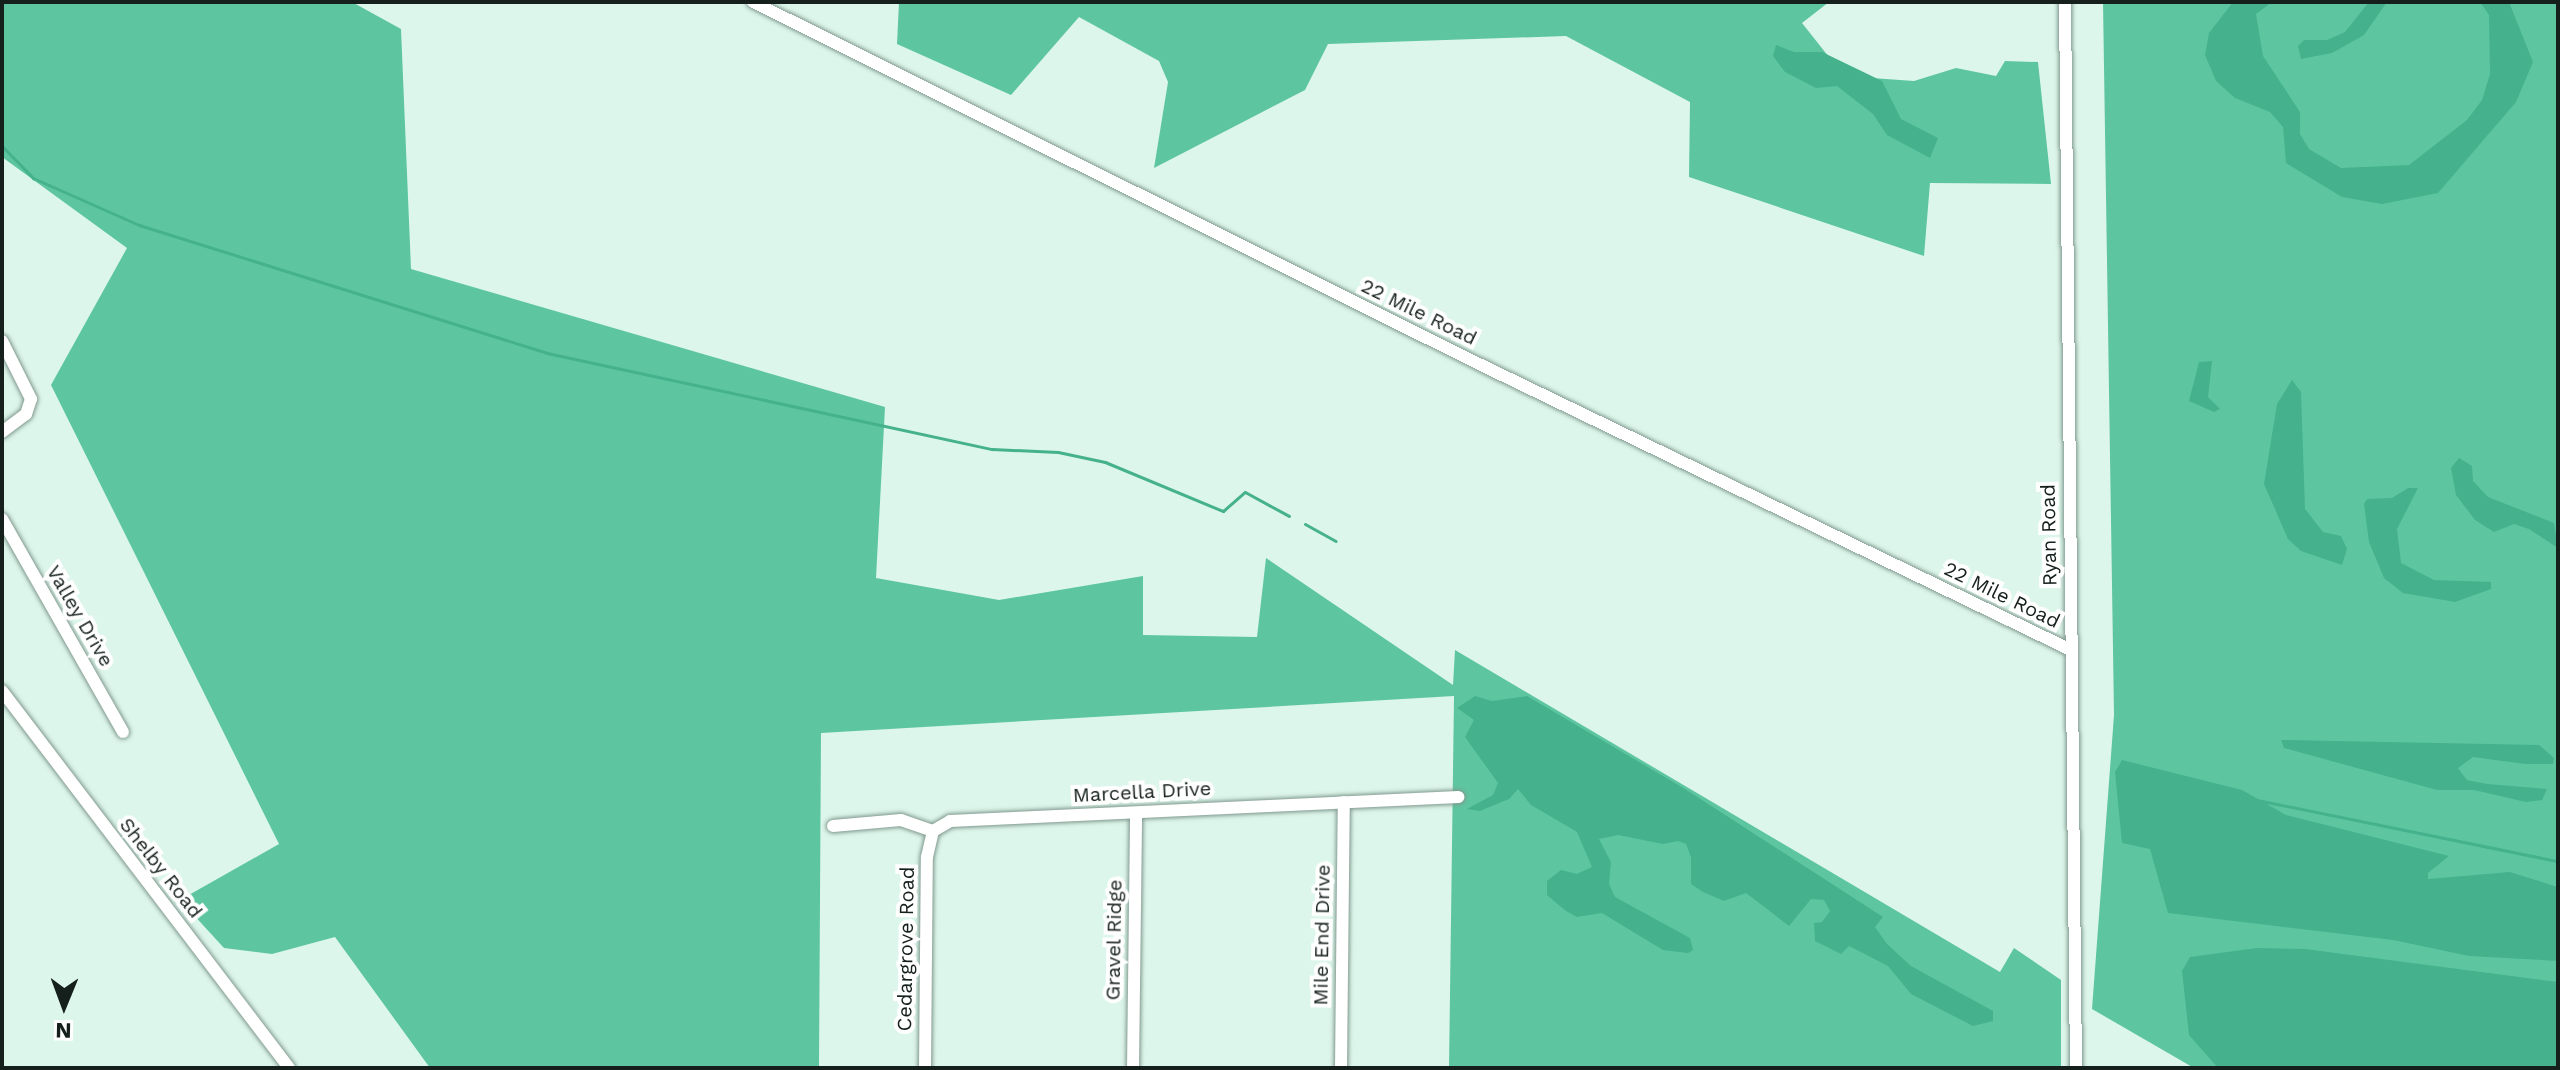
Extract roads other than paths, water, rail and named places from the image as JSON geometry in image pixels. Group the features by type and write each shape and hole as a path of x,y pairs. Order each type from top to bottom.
{"street":[{"name":"22 Mile Road","path":"753,2 1477,363 2071,650"},
{"name":"Ryan Road","path":"2065,2 2076,1068"},
{"path":"2,341 31,399 26,414 2,432"},
{"name":"Valley Drive","path":"2,519 123,732"},
{"name":"Shelby Road","path":"2,691 7,707 289,1068"},
{"name":"Marcella Drive","path":"933,831 950,821 1458,797"},
{"name":"Mile End Drive","path":"1341,1068 1344,802"},
{"name":"Gravel Ridge","path":"1133,1068 1136,813"},
{"path":"833,826 901,820 933,831"},
{"name":"Cedargrove Road","path":"925,1068 927,857 933,831"}],"waterway":[{"path":"2,146 33,178 139,225 547,353 992,449 1058,452 1105,462 1223,511 1245,492 1289,516"},
{"path":"1305,524 1336,541"},
{"path":"2252,799 2558,861"}]}
